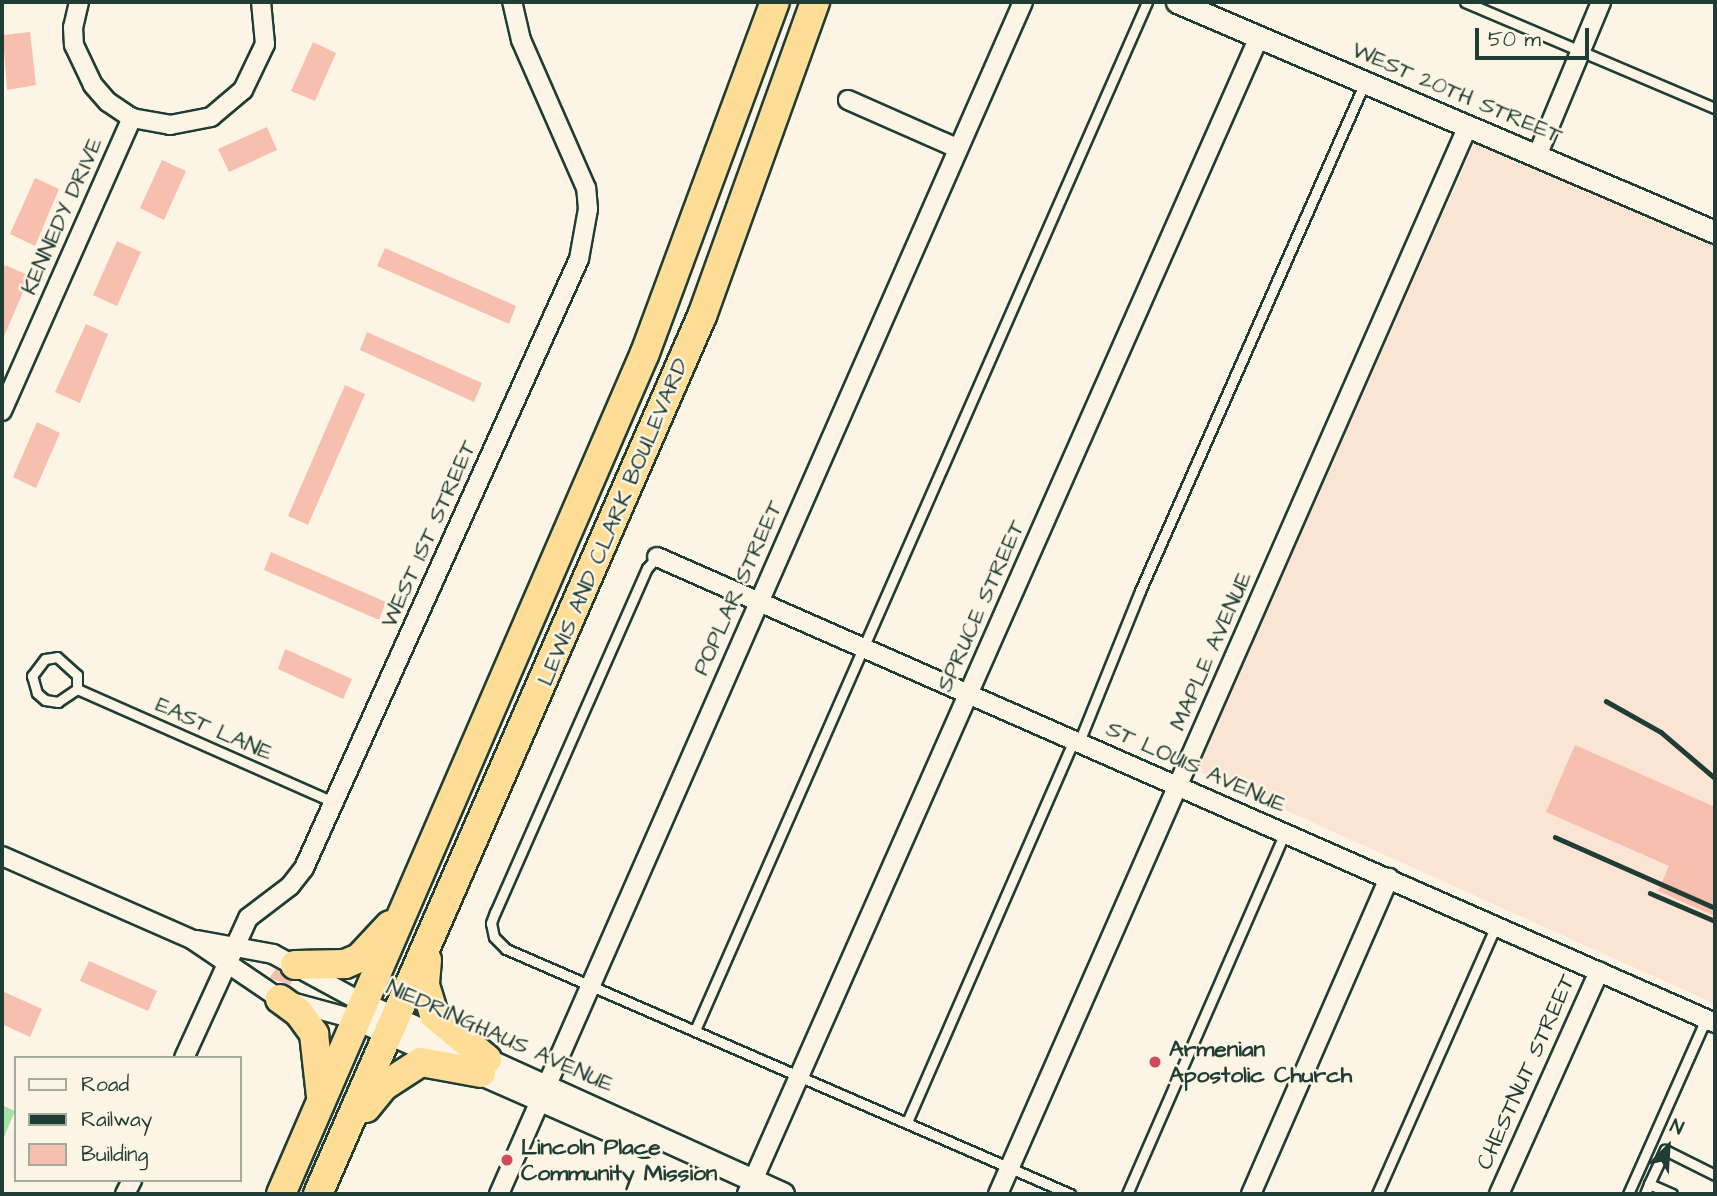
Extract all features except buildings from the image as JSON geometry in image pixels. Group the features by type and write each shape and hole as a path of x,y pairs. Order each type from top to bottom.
{"highway":[{"name":"LEWIS AND CLARK BOULEVARD","path":"282,1194 645,353 775,2"},
{"name":"LEWIS AND CLARK BOULEVARD","path":"345,1135 702,316 815,2"},
{"path":"295,965 328,968 359,958 409,901"},
{"path":"427,949 425,985 434,1015 484,1066"},
{"path":"280,999 299,1013 314,1034 321,1105"},
{"path":"318,1194 345,1135 384,1086 410,1066 438,1062 484,1066"}],"street":[{"path":"79,2 73,27 77,58 108,102 132,118 186,124 202,121 232,103 261,59 265,32 261,2"},
{"name":"WEST 1ST STREET","path":"185,1056 234,946 254,911 290,886 304,868 579,259 588,209 580,165 521,40 512,2"},
{"name":"POPLAR STREET","path":"499,1194 1023,2"},
{"name":"WEST 20TH STREET","path":"1178,2 1715,232"},
{"path":"1537,156 1601,2"},
{"name":"SPRUCE STREET","path":"752,1190 1259,37"},
{"path":"848,100 957,148"},
{"name":"KENNEDY DRIVE","path":"2,411 132,118"},
{"name":"MAPLE AVENUE","path":"998,1194 1468,126"},
{"name":"ST LOUIS AVENUE","path":"657,557 1711,1021"},
{"name":"NIEDRINGHAUS AVENUE","path":"2,856 193,940 280,999 361,1012"},
{"path":"1251,1194 1389,878"},
{"name":"NIEDRINGHAUS AVENUE","path":"193,940 273,954 295,965 361,1012 752,1190 783,1194"},
{"name":"CHESTNUT STREET","path":"1499,1194 1598,971"}],"lane":[{"path":"696,1028 1147,2"},
{"path":"1465,2 1715,108"},
{"path":"907,1122 1365,82"},
{"path":"657,557 647,568 491,923 494,937 506,949 592,982 1070,1194"},
{"path":"57,657 77,675 77,689 58,702 45,700 37,693 32,676 45,659 57,657"},
{"name":"EAST LANE","path":"77,689 334,803"},
{"path":"1127,1194 1285,832"},
{"path":"1377,1194 1496,925"},
{"path":"1628,1194 1711,1021"},
{"path":"1645,1194 1665,1150 1715,1175"},
{"path":"1649,1184 1672,1194"}],"shaded area":[{"path":"1475,142 1715,244 1715,1004 1196,770"}],"green space":[{"path":"2,1105 14,1111 14,1113 2,1142"}],"railway":[{"path":"1606,701 1661,732 1715,778"},
{"path":"1555,837 1715,908"},
{"path":"1650,893 1715,921"}],"place":[{"name":"Armenian Apostolic Church","path":"1155,1062"},
{"name":"Lincoln Place Community Mission","path":"507,1160"}]}
